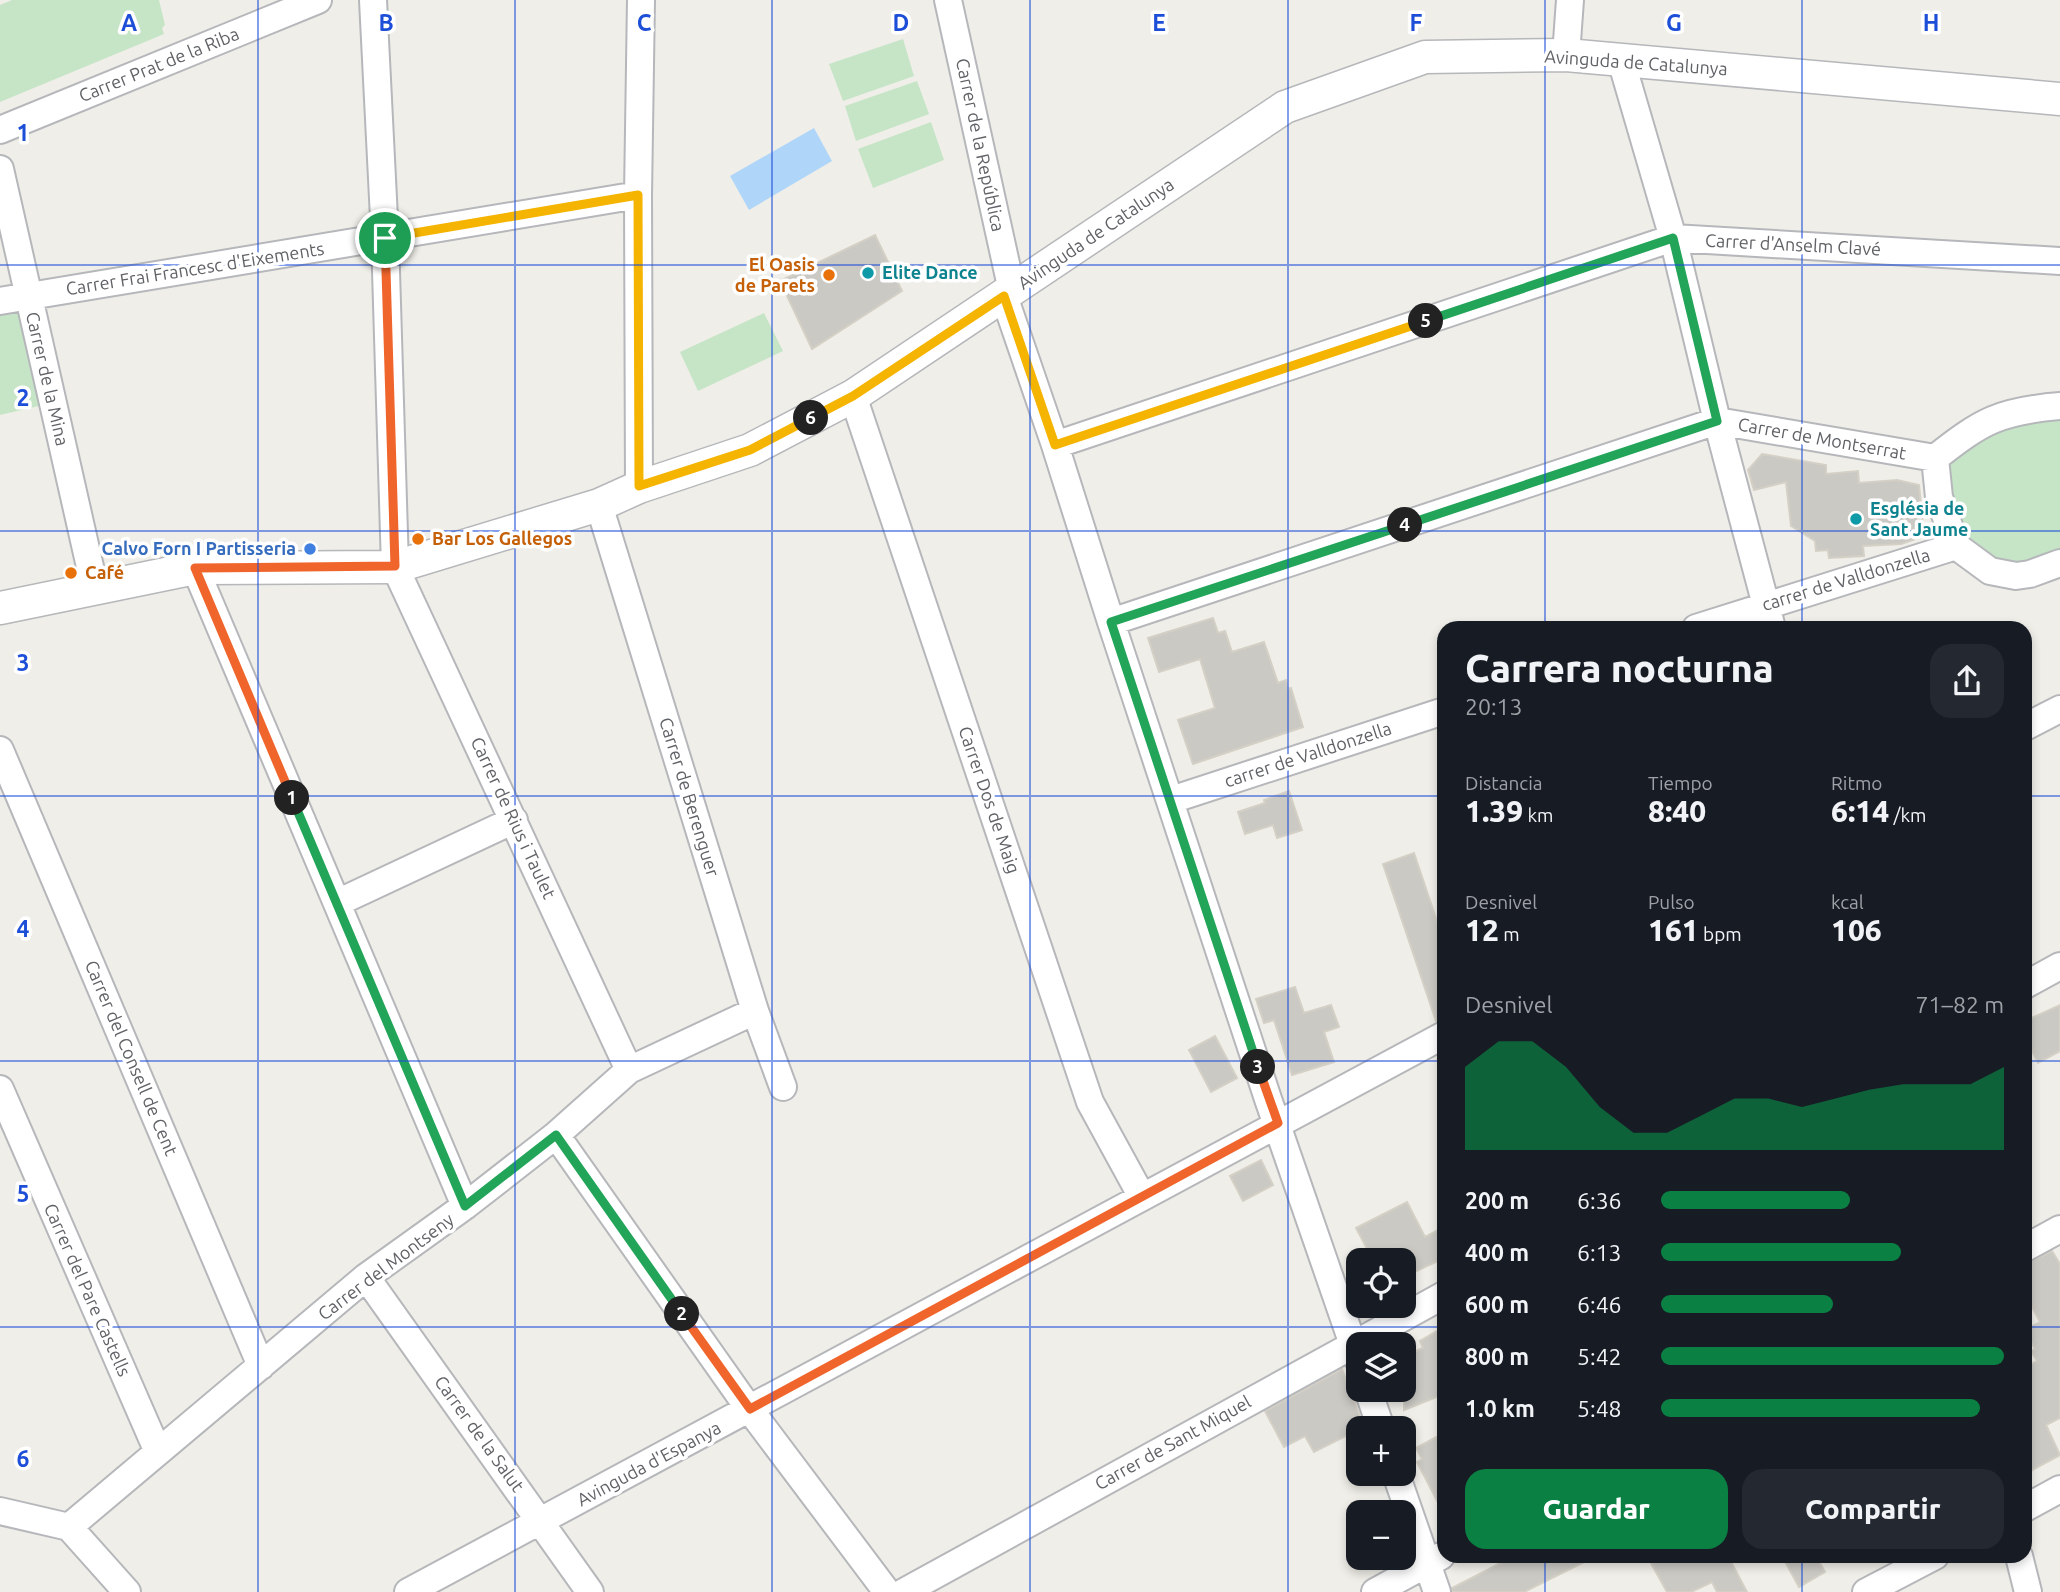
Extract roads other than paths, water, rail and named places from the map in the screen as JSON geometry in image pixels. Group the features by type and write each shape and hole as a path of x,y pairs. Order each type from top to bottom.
{"street":[{"name":"Carrer Prat de la Riba","path":"0,130 318,0"},
{"path":"373,0 385,238 395,566"},
{"path":"639,486 638,195 641,0"},
{"name":"Carrer de la República","path":"948,0 1008,293 1111,622 1268,1099 1349,1332"},
{"path":"1566,55 1570,0"},
{"name":"Avinguda de Catalunya","path":"0,608 195,568 395,566 599,505 639,486 750,450 853,396 1284,107 1425,57 1566,55 2060,99"},
{"path":"1622,60 1673,238 1717,421 1769,617"},
{"name":"Carrer de la Mina","path":"0,169 95,589"},
{"name":"Carrer Frai Francesc d'Eixements","path":"0,302 638,195"},
{"name":"Carrer d'Anselm Clavé","path":"1055,445 1673,238 2060,261"},
{"name":"Carrer Dos de Maig","path":"853,396 1090,1102 1142,1197"},
{"path":"2060,406 2024,409 1991,419 1964,435 1935,458 1939,497 1956,546 1990,571 2016,576 2060,564"},
{"name":"Carrer de Montserrat","path":"1111,622 1717,421 1935,458"},
{"name":"Carrer de Berenguer","path":"599,505 755,1011 783,1087"},
{"name":"carrer de Valldonzella","path":"1742,621 1769,617 1956,546"},
{"name":"Carrer de Rius i Taulet","path":"395,566 629,1070"},
{"path":"195,568 465,1206"},
{"path":"2032,723 2060,709"},
{"name":"carrer de Valldonzella","path":"1171,800 1437,713"},
{"name":"Carrer del Consell de Cent","path":"0,750 261,1366"},
{"path":"337,903 514,820"},
{"path":"2032,981 2060,966"},
{"name":"Carrer del Montseny","path":"69,1527 366,1277 465,1206 556,1135 629,1070 755,1011"},
{"name":"Avinguda d'Espanya","path":"408,1592 1437,1039"},
{"name":"Carrer del Pare Castells","path":"0,1089 158,1452"},
{"path":"556,1135 750,1409 887,1592"},
{"path":"2032,1244 2060,1229"},
{"name":"Carrer de la Salut","path":"366,1277 590,1592"},
{"name":"Carrer de Sant Miquel","path":"1385,1332 1437,1299"},
{"name":"Carrer de Sant Miquel","path":"904,1592 1346,1356"},
{"path":"1402,1486 1436,1559 1437,1592"},
{"path":"2032,1504 2060,1489"},
{"path":"0,1511 69,1527 127,1592"},
{"path":"1375,1592 1436,1559"},
{"path":"1866,1592 1922,1563"},
{"path":"2021,1563 2028,1592"}],"water":[{"path":"814,128 832,161 749,210 730,176"}],"place":[{"name":"Elite Dance","path":"868,273"},
{"name":"El Oasis de Parets","path":"829,275"},
{"name":"Església de Sant Jaume","path":"1856,519"},
{"name":"Bar Los Gallegos","path":"418,539"},
{"name":"Calvo Forn I Partisseria","path":"310,549"},
{"name":"Café","path":"71,573"}]}
